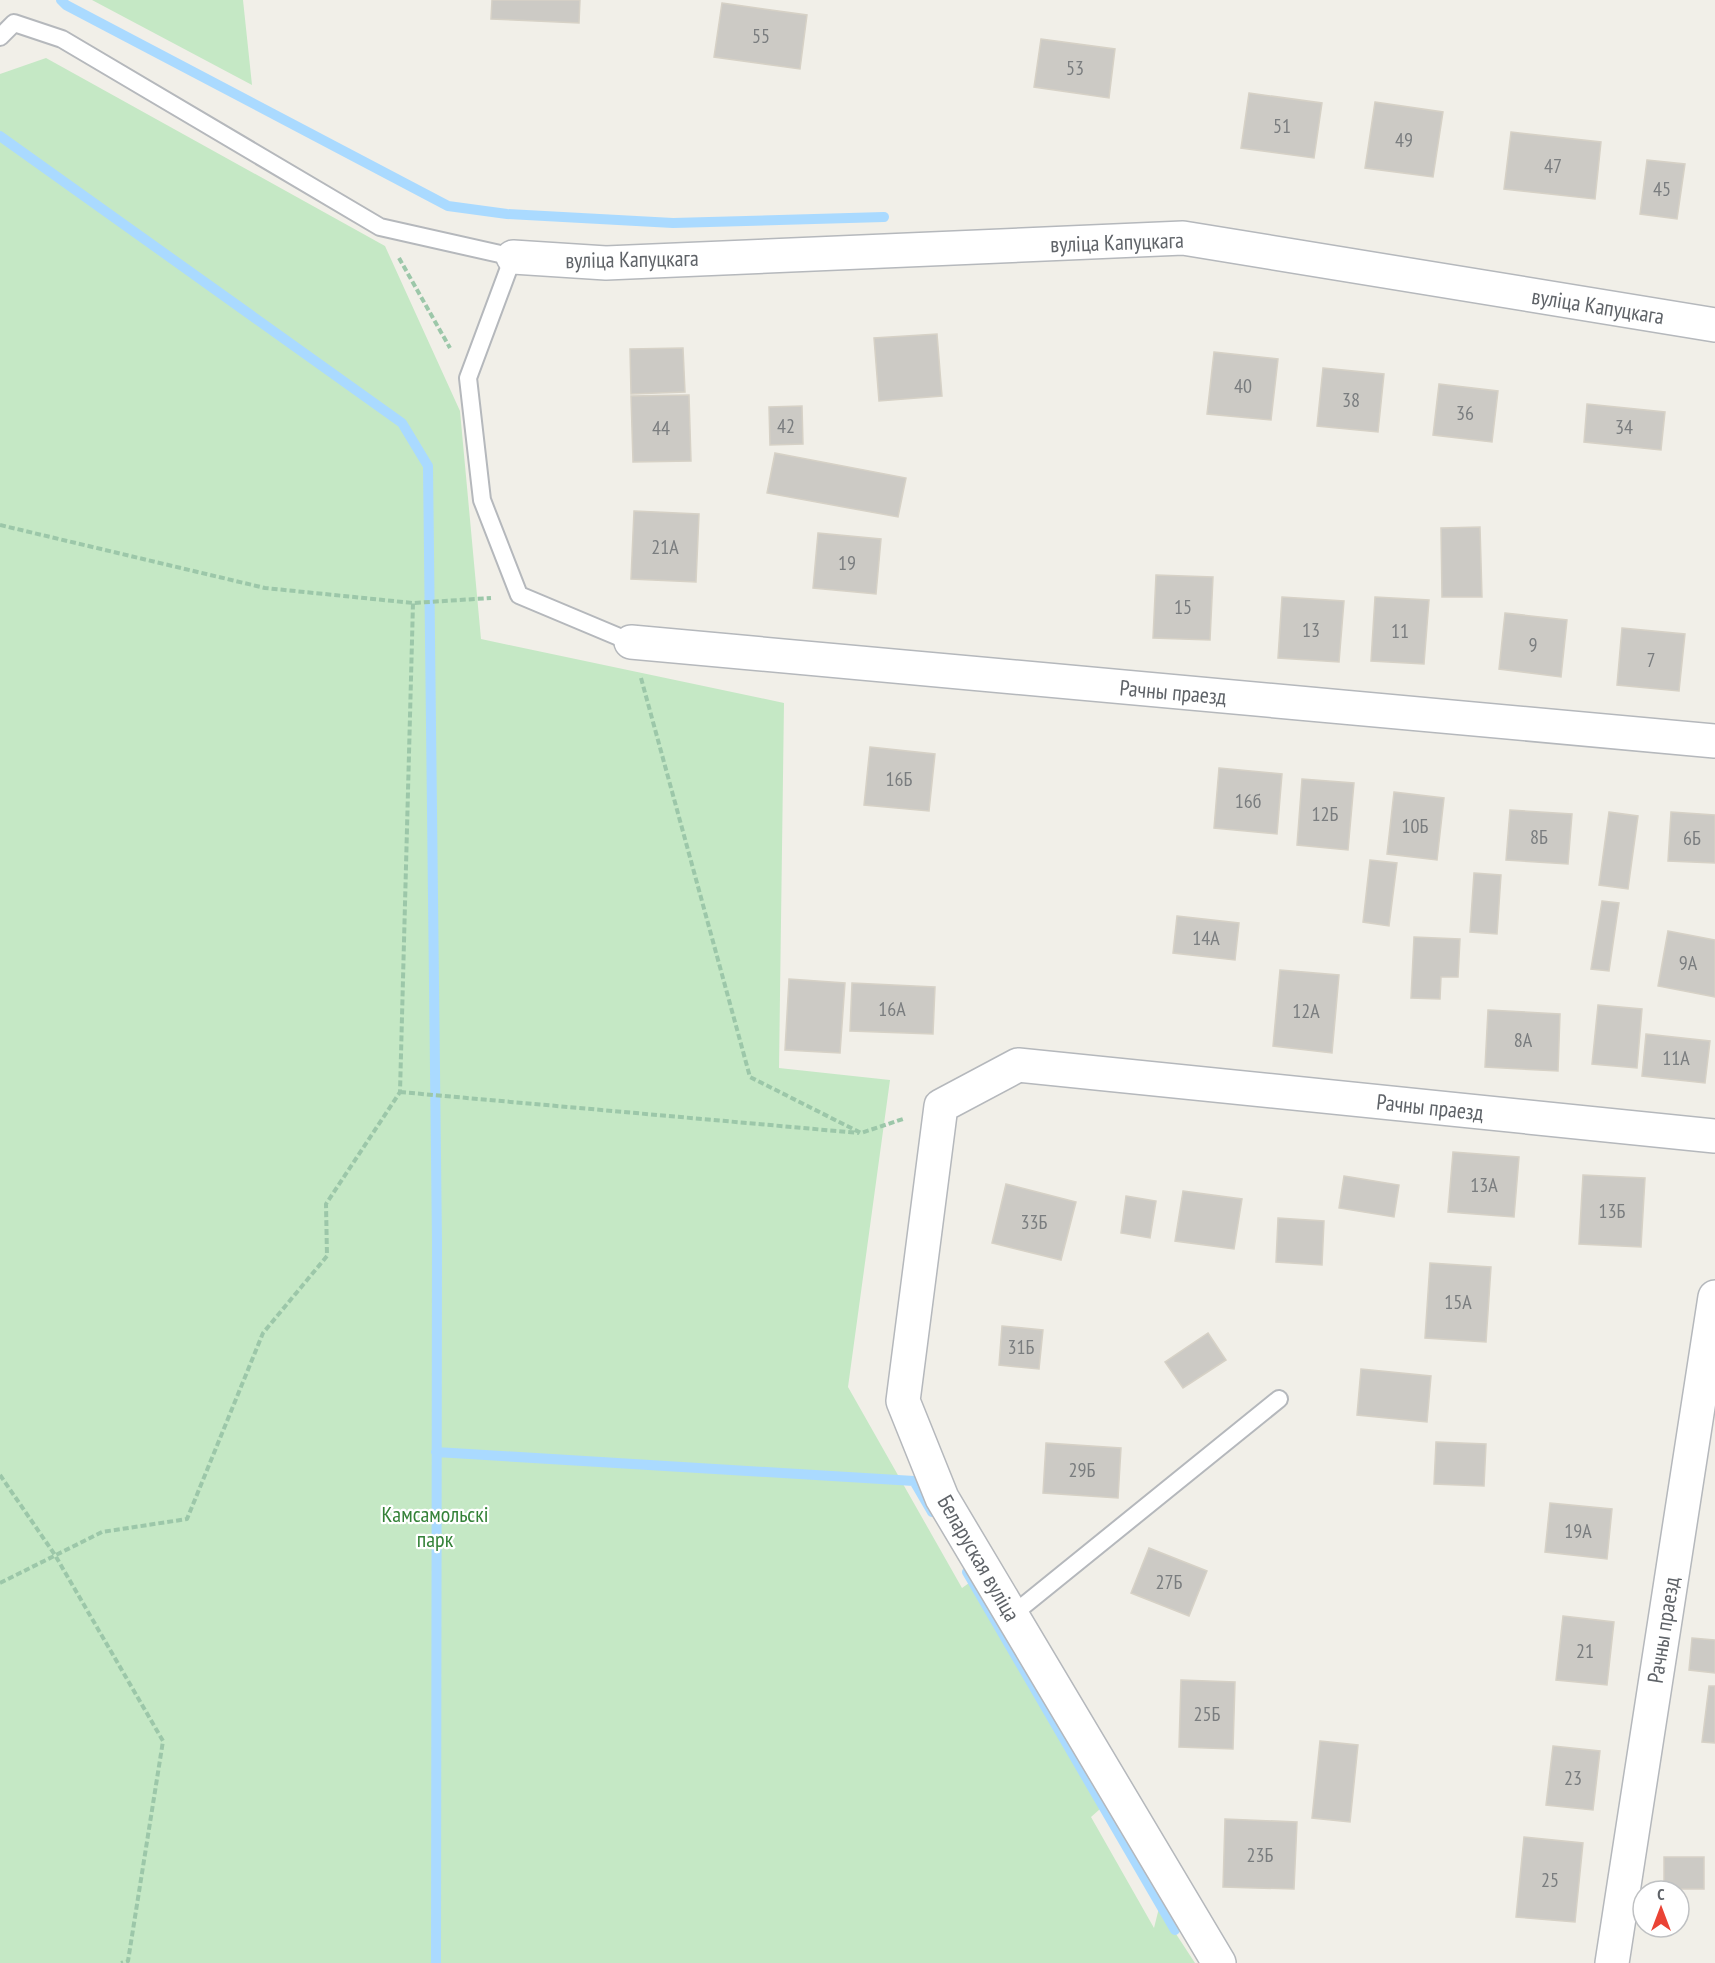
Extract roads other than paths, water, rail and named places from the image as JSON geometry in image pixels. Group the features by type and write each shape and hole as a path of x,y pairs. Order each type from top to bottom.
{"street":[{"name":"вуліца Капуцкага","path":"513,257 606,263 1183,238 1715,325"},
{"name":"Рачны праезд","path":"631,642 1715,741"},
{"name":"Рачны праезд","path":"941,1107 1018,1065 1715,1136"},
{"name":"Беларуская вуліца","path":"941,1107 903,1401 942,1498 1219,1963"},
{"name":"Рачны праезд","path":"1612,1963 1709,1368 1715,1297"}],"lane":[{"path":"0,37 14,23 62,39 380,226 513,257 468,378 482,500 519,596 631,642"},
{"path":"1012,1615 1279,1399"}],"waterway":[{"path":"61,0 66,5 448,206 507,214 673,223 884,217"},
{"path":"0,136 402,423 428,466 437,1242 436,1963"},
{"path":"436,1452 914,1481 932,1512"},
{"path":"967,1572 1175,1930"}],"park label":[{"name":"Камсамольскі парк","path":"435,1526"}]}
